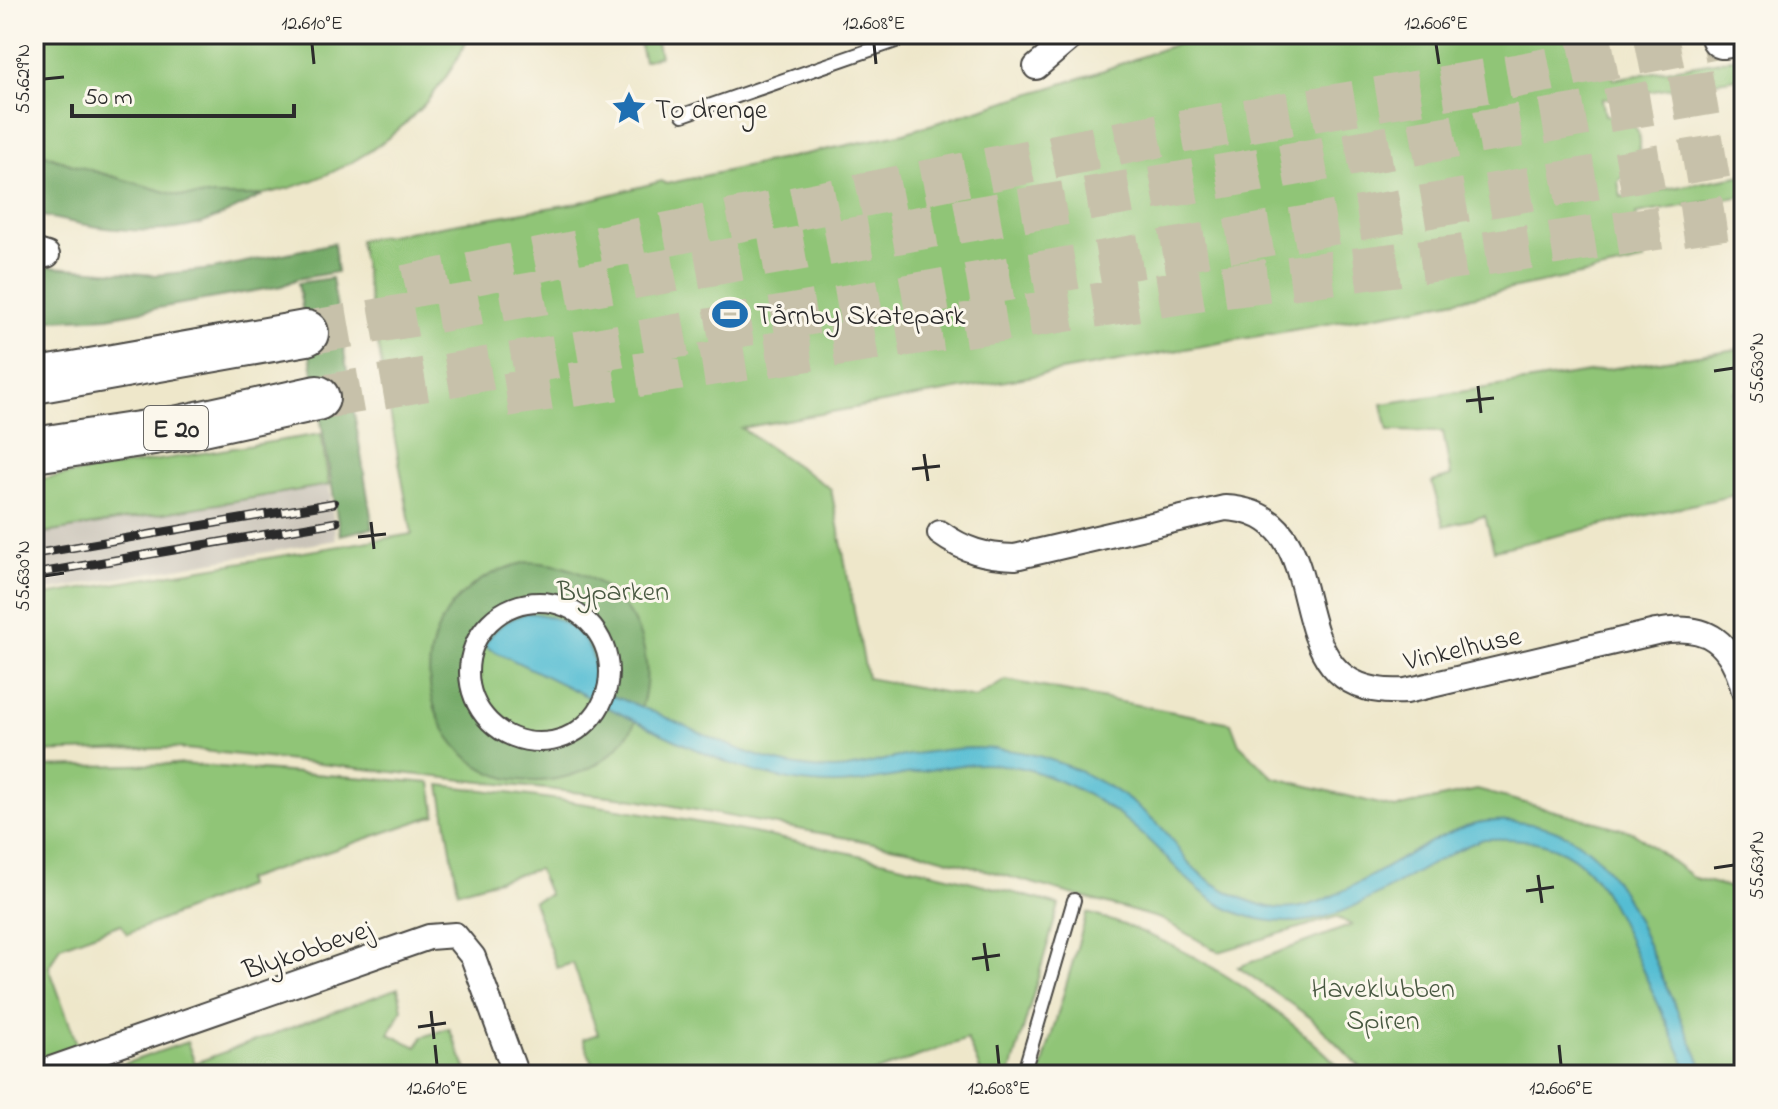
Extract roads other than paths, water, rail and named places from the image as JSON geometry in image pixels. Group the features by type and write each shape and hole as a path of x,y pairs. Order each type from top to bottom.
{"highway":[{"path":"34,367 69,351 304,320 34,381"},
{"name":"E 20","path":"34,450 319,411"}],"street":[{"path":"1036,67 1075,34"},
{"name":"Vinkelhuse","path":"940,533 959,547 985,556 1015,557 1225,508 1244,509 1276,524 1288,538 1317,643 1338,672 1370,690 1406,691 1656,632 1687,629 1719,642 1735,663 1744,691"},
{"path":"545,602 580,614 603,643 608,661 609,679 596,713 575,732 549,741 528,741 508,735 491,723 477,706 470,687 472,650 481,633 493,619 526,603 545,602"},
{"name":"Blykobbevej","path":"34,1075 429,937 455,935 473,957 516,1075"}],"lane":[{"path":"683,115 916,34"},
{"path":"1023,1075 1074,900"}],"water":[{"path":"526,613 558,620 582,638 590,650 594,665 595,681 590,698 484,646 502,625"},
{"path":"606,694 746,752 804,767 841,769 912,754 969,748 1007,750 1045,758 1093,778 1123,796 1164,830 1188,862 1205,878 1236,896 1282,909 1309,905 1334,896 1436,839 1477,823 1514,822 1562,833 1599,860 1626,898 1706,1075 1690,1075 1624,930 1599,884 1585,867 1545,844 1518,839 1484,839 1336,913 1311,920 1286,922 1257,919 1213,900 1144,836 1103,804 1069,785 1033,771 1008,765 959,765 836,784 775,777 716,758 603,705"}],"tunnel":[{"path":"405,287 1161,135 1516,76 1723,36"},
{"path":"306,333 1744,87"},
{"path":"317,398 1744,152"},
{"path":"506,395 1210,288 1488,253 1744,215"}],"railway":[{"path":"34,554 334,503"},
{"path":"34,574 337,522"}],"place":[{"name":"To drenge","path":"629,108"},
{"name":"Tårnby Skatepark","path":"730,314"}],"park label":[{"name":"Byparken","path":"613,590"},
{"name":"Haveklubben Spiren","path":"1383,1003"}]}
